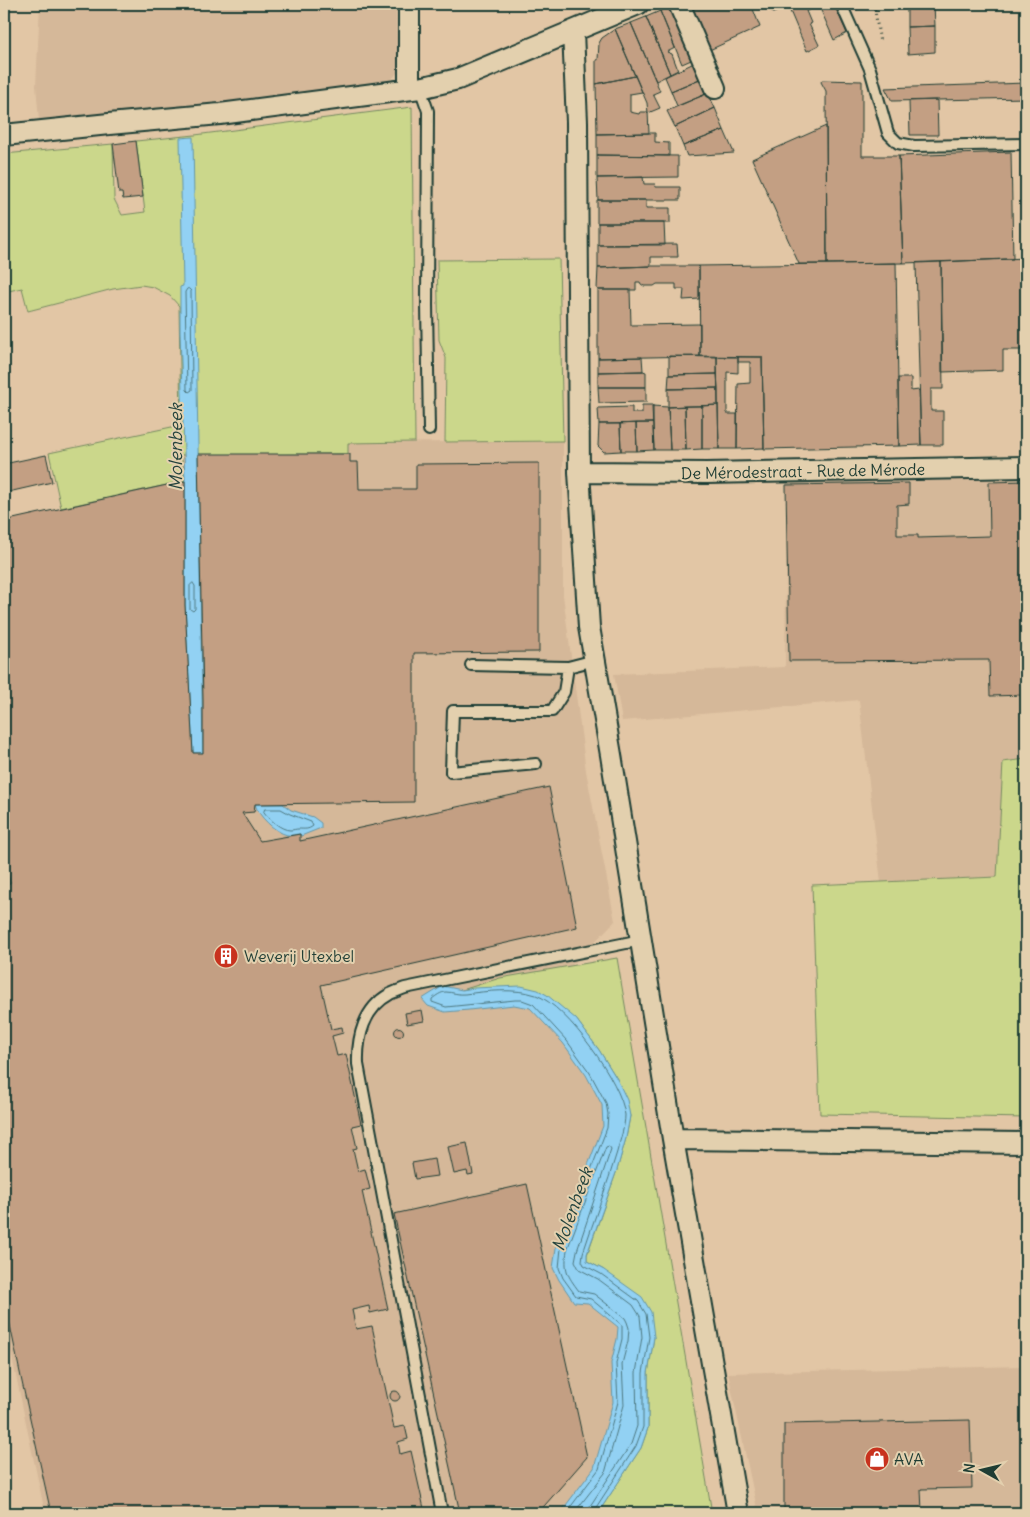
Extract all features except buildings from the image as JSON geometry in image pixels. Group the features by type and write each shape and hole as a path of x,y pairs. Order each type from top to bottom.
{"street":[{"path":"408,4 415,89"},
{"path":"4,135 220,114 415,89 458,79 638,4"},
{"path":"679,4 715,88"},
{"path":"573,32 577,122 579,472 589,627 673,1138 738,1513"},
{"name":"De Mérodestraat - Rue de Mérode","path":"579,472 707,473 1026,467"},
{"path":"673,1138 1026,1143"}],"lane":[{"path":"841,4 870,69 888,133 898,143 914,146 1026,144"},
{"path":"415,89 428,111 426,305 429,430"},
{"path":"471,665 568,667 595,660"},
{"path":"536,764 451,772 453,711 552,711 564,692 568,667"},
{"path":"442,1513 358,1064 360,1032 376,1004 388,994 404,988 641,940"}],"path":[{"path":"874,4 880,43"}],"shaded area":[{"path":"40,4 396,4 398,72 388,83 154,111 39,120 36,86"},
{"name":"Weverij Utexbel","path":"563,441 563,595 586,771 615,921 530,1008 563,1043 586,1075 602,1105 603,1126 554,1268 588,1303 618,1327 613,1402 594,1468 560,1513 45,1513 4,1319 4,885 10,883 4,858 4,521 184,481 181,455 348,453 348,443"},
{"path":"1026,475 1026,759 1003,762 997,877 881,882 859,700 622,721 614,674 785,667 787,477"},
{"path":"1026,1366 1026,1513 758,1513 728,1373"}],"green space":[{"path":"412,107 415,442 348,443 348,454 181,455 185,481 61,508 49,453 181,425 179,306 170,296 153,287 141,285 113,289 28,311 22,288 4,292 4,154 113,144 114,199 122,215 145,212 136,141"},
{"path":"559,259 563,441 445,442 446,358 439,340 437,260"},
{"path":"1026,759 1026,1118 820,1114 812,885 997,877 1003,762"},
{"path":"617,958 712,1513 598,1513 641,1448 648,1428 648,1373 654,1337 604,1270 587,1261 587,1255 617,1170 630,1116 617,1079 576,1019 462,990 500,978"}],"water":[{"path":"193,137 203,753 193,753 185,605 185,481 180,332 180,287 183,286 180,138"},
{"path":"255,804 283,804 291,810 313,817 321,823 321,828 301,836 300,834 289,835 282,833 263,818"},
{"name":"Molenbeek","path":"443,986 462,990 521,986 538,990 547,995 576,1019 599,1050 617,1079 627,1100 630,1116 626,1138 617,1170 587,1254 587,1261 604,1270 642,1297 651,1312 654,1337 648,1373 648,1428 641,1448 598,1513 560,1513 594,1468 613,1402 611,1363 618,1327 588,1303 574,1302 553,1268 556,1248 603,1126 602,1105 586,1075 563,1043 530,1008 514,1005 445,1012 428,1006 422,999"}],"place":[{"name":"Weverij Utexbel","path":"226,956"},
{"name":"AVA","path":"877,1459"}]}
